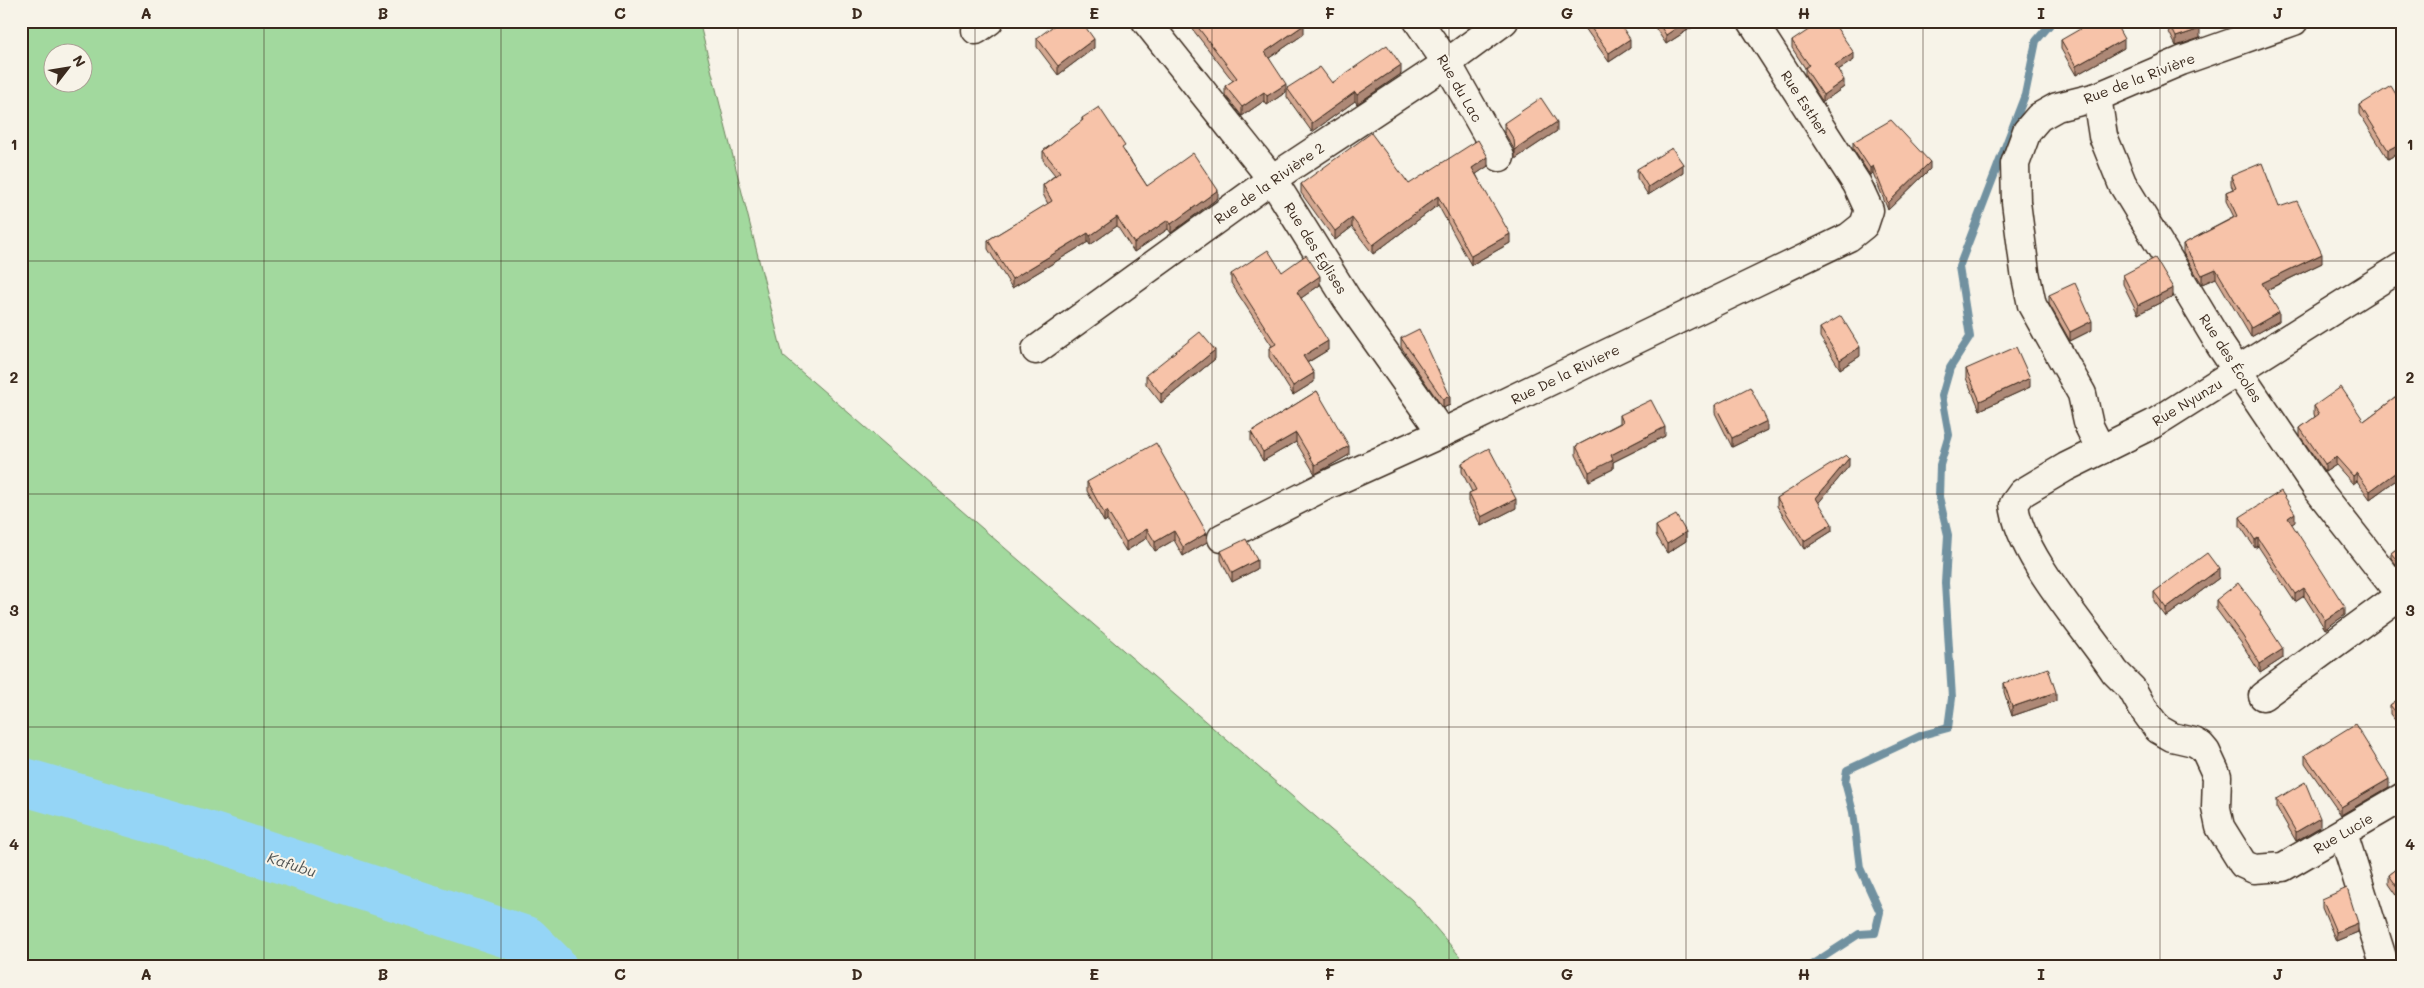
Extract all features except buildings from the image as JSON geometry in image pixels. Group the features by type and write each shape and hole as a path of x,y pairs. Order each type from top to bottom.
{"street":[{"name":"Rue des Eglises","path":"1146,21 1272,179 1347,299 1442,433"},
{"name":"Rue du Lac","path":"1418,21 1447,63 1500,157"},
{"name":"Rue de la Rivière 2","path":"1036,350 1272,179 1447,63 1504,21"},
{"name":"Rue Esther","path":"1752,21 1857,184"},
{"name":"Rue de la Rivière","path":"2101,450 2089,426 2082,394 2032,305 2025,272 2016,202 2015,164 2027,131 2039,117 2057,107 2097,97 2181,61 2294,21"},
{"name":"Rue des Écoles","path":"2097,97 2103,136 2122,183 2220,345 2239,370 2316,487 2402,596"},
{"name":"Rue De la Riviere","path":"1222,538 1329,484 1442,433 1849,237 1864,226 1869,210 1857,184"},
{"name":"Rue Nyunzu","path":"2283,867 2254,869 2243,864 2220,827 2216,808 2217,776 2202,746 2194,742 2172,737 2158,729 2142,708 2132,689 2115,672 2032,553 2015,515 2014,504 2022,493 2153,424 2403,266"},
{"path":"2263,696 2402,596"},
{"name":"Rue Lucie","path":"2283,867 2403,797"},
{"path":"2343,833 2385,967"}],"green space":[{"path":"21,21 699,21 783,356 1412,900 1469,967 21,967"}],"waterway":[{"path":"1808,967 1859,934 1875,933 1880,912 1860,868 1853,812 1845,782 1847,770 1922,735 1948,728 1952,698 1945,583 1948,535 1939,497 1940,465 1949,435 1942,396 1950,368 1970,337 1959,267 2025,95 2036,41 2053,21"},
{"name":"Kafubu","path":"21,781 207,835 526,940 553,967"}]}
